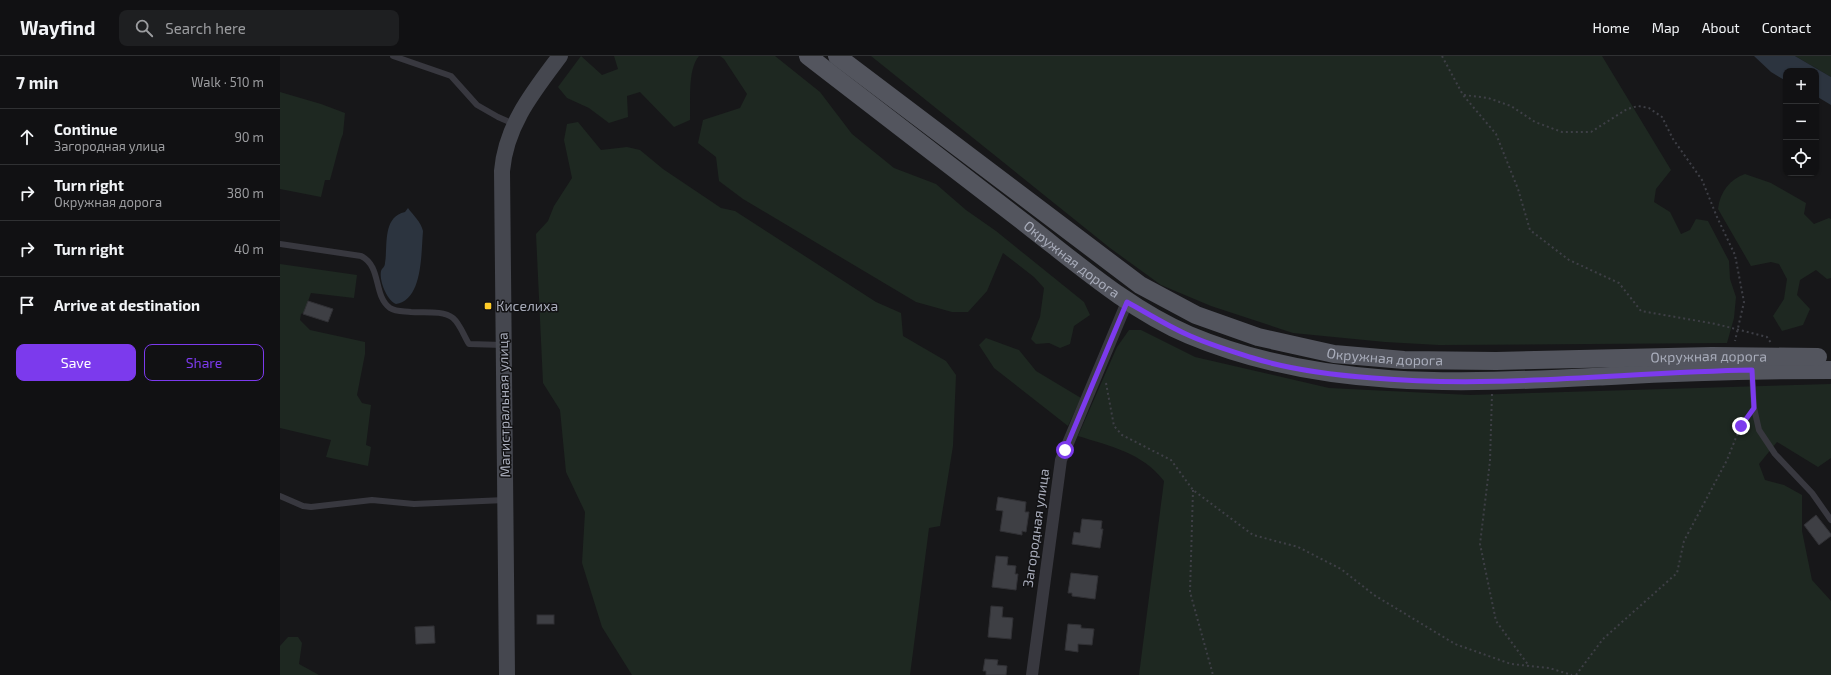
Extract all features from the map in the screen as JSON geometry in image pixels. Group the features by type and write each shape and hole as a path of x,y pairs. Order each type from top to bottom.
{"main road":[{"name":"Магистральная улица","path":"507,675 502,171 505,147 514,124 525,103 560,56"},
{"name":"Окружная дорога","path":"808,56 1127,302 1187,335 1254,358 1331,375 1410,381 1493,382 1831,358"},
{"name":"Окружная дорога","path":"837,56 1140,285 1196,315 1258,337 1334,354 1404,360 1496,361 1732,356 1752,363"},
{"name":"Окружная дорога","path":"1791,361 1831,370"}],"street":[{"name":"Загородная улица","path":"1032,675 1061,460 1127,302"}],"lane":[{"path":"393,56 451,76 477,105 498,118 514,124"},
{"path":"280,244 361,256 368,260 372,265 384,300 388,307 401,311 447,315 456,322 469,344 503,345"},
{"path":"1752,363 1754,408 1759,430 1775,454 1812,493 1831,520"},
{"path":"280,496 303,506 311,507 372,500 414,504 505,500"}],"path":[{"path":"1442,56 1463,95 1496,134 1518,189 1530,230 1569,260 1619,283 1641,311 1716,324 1767,337 1791,361"},
{"path":"1463,95 1488,98 1511,106 1535,122 1562,132 1591,132 1627,110 1638,106 1649,108 1662,118 1673,138 1702,180 1717,218 1735,255 1744,302 1732,356"},
{"path":"1106,382 1114,426 1122,435 1171,460 1193,490 1253,535 1298,547 1341,569 1374,595 1455,644 1511,664 1529,666 1572,675"},
{"path":"1493,382 1490,461 1480,544 1496,621 1529,666"},
{"path":"1576,675 1602,639 1677,573 1684,541 1727,460 1741,426 1754,408"},
{"path":"1193,490 1190,592 1213,675"}],"shaded area":[{"path":"581,56 602,75 618,69 614,56 699,56 695,62 691,78 690,120 674,127 640,92 627,96 628,117 609,123 589,108 567,98 558,87"},
{"path":"720,56 775,56 820,92 852,134 894,168 936,184 966,210 996,231 1084,302 1090,315 1074,326 1070,344 1060,348 1049,343 1036,344 1031,339 1040,317 1044,288 1034,277 1003,253 987,291 968,312 952,312 916,302 743,199 719,181 716,157 698,143 703,120 740,108 747,94 724,59"},
{"path":"871,56 1602,56 1671,170 1656,189 1654,202 1670,212 1681,234 1690,230 1696,219 1708,221 1729,261 1730,279 1736,297 1734,318 1727,343 1439,345 1385,342 1293,333 1211,306 1161,285 1110,248"},
{"path":"1795,56 1831,56 1831,77 1819,70 1819,68 1816,68"},
{"path":"280,92 345,113 343,134 330,180 325,180 321,197 280,189"},
{"path":"578,122 601,150 627,147 640,150 663,169 721,208 735,211 876,302 901,313 903,336 946,361 956,375 953,446 940,526 929,528 910,675 632,675 602,627 582,563 585,512 566,472 560,410 543,383 536,234 548,221 554,206 572,178 564,140 567,124"},
{"path":"1745,174 1771,183 1806,203 1804,214 1814,224 1829,218 1831,219 1831,278 1827,279 1816,270 1800,280 1797,295 1810,309 1803,325 1782,331 1773,316 1784,299 1787,279 1779,264 1771,262 1751,266 1718,209 1723,192 1730,183"},
{"path":"280,264 357,275 354,298 311,293 304,312 301,314 300,320 310,330 365,342 365,354 357,395 362,403 371,405 366,445 371,447 368,466 326,457 331,440 280,428"},
{"path":"1129,330 1141,330 1195,357 1329,388 1470,395 1831,384 1831,458 1818,467 1777,442 1759,464 1765,480 1784,485 1802,495 1802,531 1812,580 1831,601 1831,675 1139,675 1164,481 1156,471 1136,457 1114,447 1078,436 1117,347"},
{"path":"986,338 1019,350 1036,371 1081,398 1068,426 994,368 979,345"},
{"path":"288,637 298,637 302,643 299,664 319,675 280,675 280,646"}],"water":[{"path":"1754,56 1795,56 1816,68 1783,68 1783,79 1771,72"},
{"path":"1819,70 1831,77 1831,105 1819,98"},
{"path":"408,208 419,222 423,231 421,263 416,285 411,294 405,301 396,304 390,299 384,290 381,280 381,271 385,264 389,226 398,215 405,212"}],"building":[{"path":"308,301 333,309 328,322 303,314"},
{"path":"998,497 1026,502 1025,512 1029,512 1026,532 1022,531 1022,535 1000,531 1003,511 996,510"},
{"path":"1816,515 1831,534 1831,536 1819,545 1804,525"},
{"path":"1082,519 1102,521 1101,529 1103,529 1100,548 1072,544 1074,532 1080,533"},
{"path":"996,556 1008,557 1007,565 1016,566 1015,574 1018,574 1016,590 992,587"},
{"path":"1071,573 1098,576 1095,599 1072,596 1072,593 1068,593"},
{"path":"991,606 1003,607 1002,617 1013,618 1011,639 988,637"},
{"path":"537,615 554,615 554,624 537,624"},
{"path":"1068,624 1081,625 1081,628 1094,629 1092,645 1078,644 1078,652 1065,650"},
{"path":"434,626 435,643 416,644 415,627"},
{"path":"985,659 998,660 997,665 1007,666 1006,675 986,675 986,671 983,671"}],"place":[{"name":"Киселиха","path":"488,306"}],"route":[{"path":"1065,450 1127,302 1187,335 1198,339 1254,358 1331,375 1410,381 1497,382 1752,370 1754,408 1741,426"}]}
